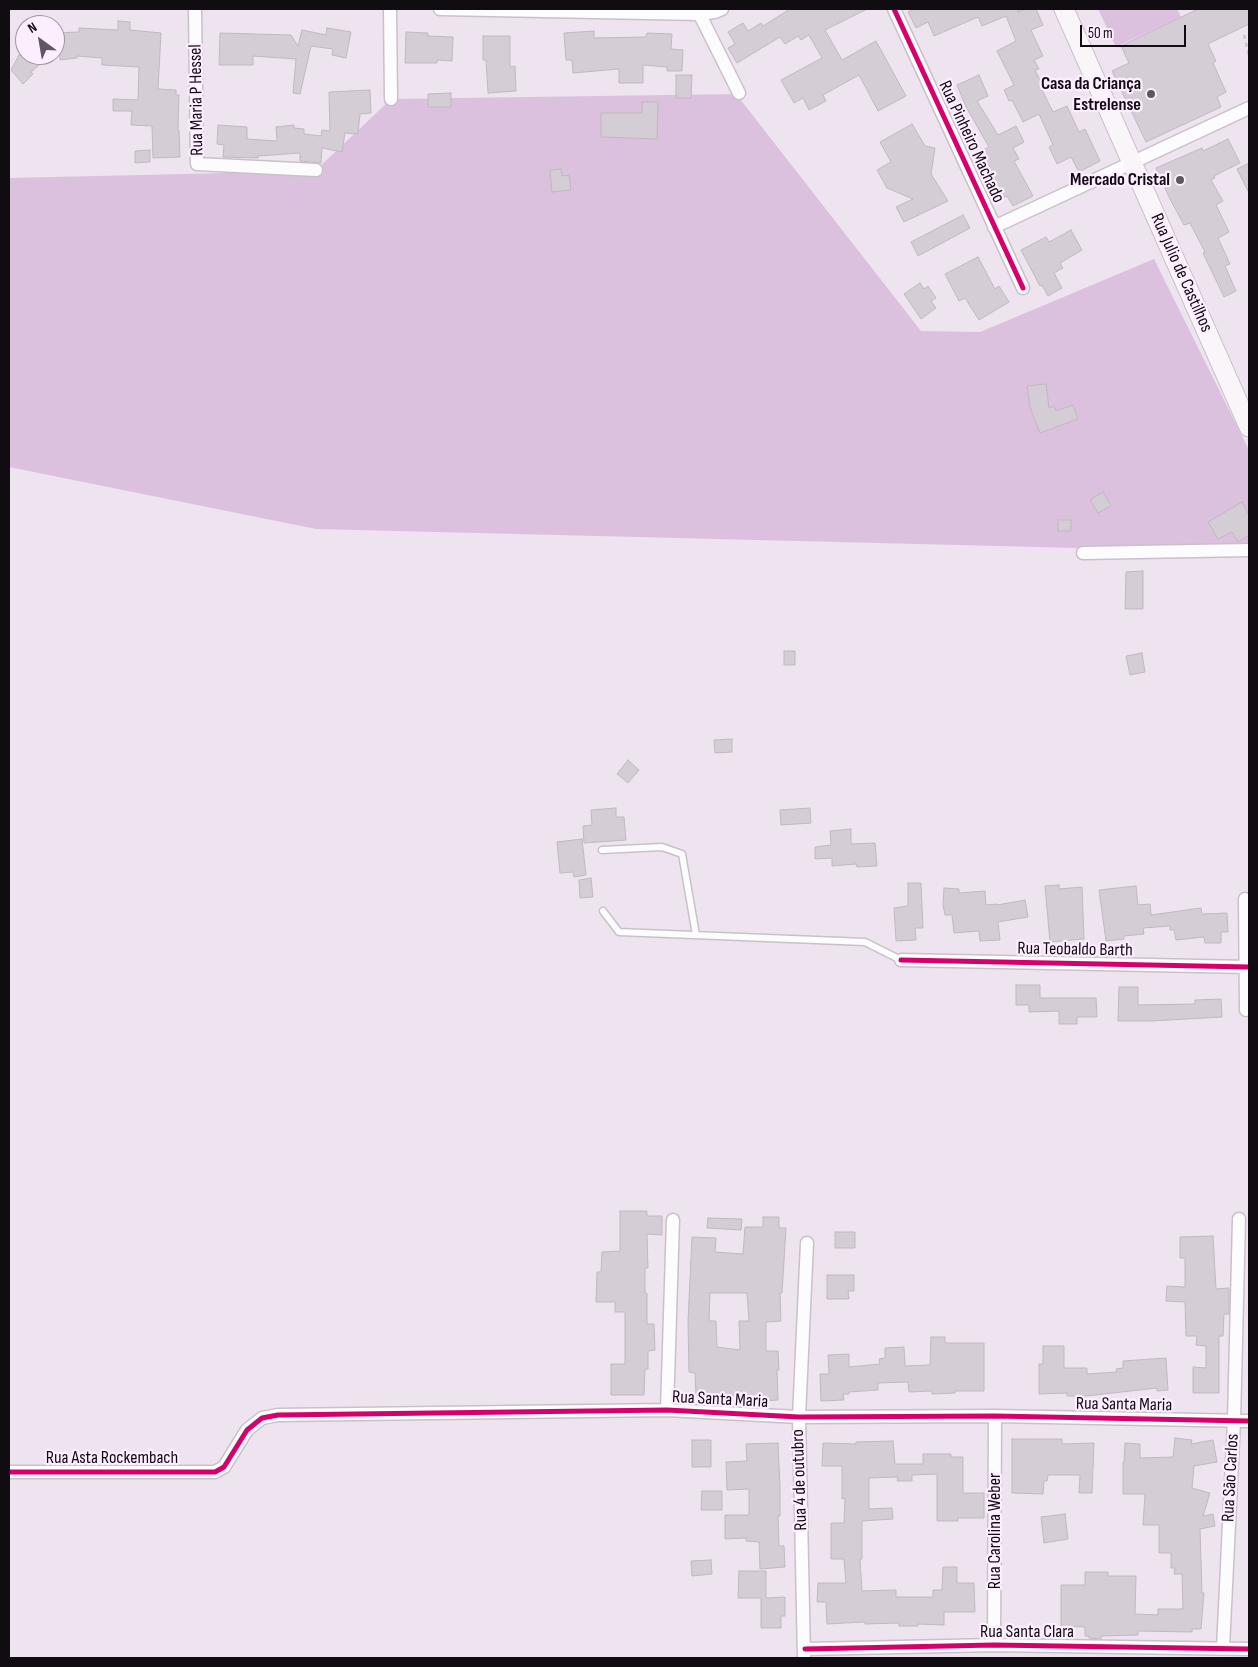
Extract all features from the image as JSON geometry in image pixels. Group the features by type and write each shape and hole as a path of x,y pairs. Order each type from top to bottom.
{"main road":[{"name":"Rua Julio de Castilhos","path":"1064,9 1249,427"}],"street":[{"name":"Rua Maria P Hessel","path":"196,9 197,164 316,170"},
{"path":"390,9 391,99"},
{"path":"440,9 715,12 722,9"},
{"name":"Rua Pinheiro Machado","path":"894,9 1022,288"},
{"path":"698,11 739,93"},
{"path":"994,226 1132,164 1249,108"},
{"path":"1083,553 1249,550"},
{"path":"1245,899 1248,967 1246,1010"},
{"name":"Rua Teobaldo Barth","path":"901,960 1248,967"},
{"name":"Rua São Carlos","path":"1224,1648 1234,1421 1239,1219"},
{"path":"667,1410 672,1220"},
{"name":"Rua 4 de outubro","path":"804,1654 799,1417 807,1243"},
{"name":"Rua Santa Maria","path":"215,1472 224,1467 247,1430 262,1418 278,1415 667,1410 799,1417 995,1416 1249,1421"},
{"name":"Rua Carolina Weber","path":"994,1646 995,1416"},
{"name":"Rua Asta Rockembach","path":"9,1472 215,1472"},
{"name":"Rua Santa Clara","path":"804,1654 994,1646 1249,1649"}],"lane":[{"path":"602,850 662,847 682,854 696,936"},
{"path":"603,911 619,932 865,942 901,960"}],"path":[{"path":"1244,35 1249,56"}],"shaded area":[{"path":"1098,9 1177,9 1181,17 1116,47"},
{"path":"736,94 921,331 980,332 1154,259 1249,450 1249,545 1078,548 316,529 9,467 9,178 315,171 391,99"}],"building":[{"path":"790,9 867,9 825,30 842,60 876,41 906,96 878,111 859,75 823,95 826,101 809,110 803,98 794,103 781,80 822,58 809,35 801,40 798,36 785,44 780,37 737,63 728,48 735,44 728,32 743,23 748,31 761,23 763,26"},
{"path":"914,9 1022,9 1018,12 1026,9 1036,9 1043,25 1031,30 1043,56 1034,60 1039,69 1035,70 1042,84 1040,86 1053,112 1067,106 1079,132 1085,129 1100,161 1079,172 1071,157 1057,164 1049,147 1053,145 1039,114 1023,122 1012,100 1009,101 1004,90 1014,85 997,51 1016,41 1006,16 982,26 978,17 934,36 928,22 916,28 908,12"},
{"path":"1198,9 1249,9 1249,24 1208,44 1216,61 1213,63 1226,92 1217,97 1221,107 1146,142 1112,71 1129,63 1121,46"},
{"path":"118,21 130,22 130,30 161,33 158,89 176,90 176,95 179,95 178,130 180,157 153,158 152,126 131,125 132,111 113,111 113,99 138,100 139,67 102,65 102,58 77,56 77,58 65,59 65,33 79,32 79,28 118,30"},
{"path":"327,28 351,32 346,58 332,55 333,49 311,46 300,94 293,93 296,59 253,56 253,65 219,65 220,33 291,35 298,46 302,30 326,35"},
{"path":"594,31 594,38 646,37 647,33 672,34 671,49 683,50 682,71 667,71 667,67 643,65 643,83 619,83 619,69 573,73 572,60 566,60 564,33"},
{"path":"406,32 428,33 428,36 453,37 452,61 437,60 437,63 405,63"},
{"path":"483,36 510,36 510,67 515,66 516,91 488,93 486,60 483,60"},
{"path":"15,62 15,65 39,65 31,72 33,74 23,84 11,70"},
{"path":"676,75 692,75 691,98 676,98"},
{"path":"979,75 988,96 977,101 998,135 1016,126 1024,142 1013,148 1019,159 1014,161 1033,196 1013,206 1007,196 1001,199 990,177 994,175 981,151 989,147 966,107 957,85"},
{"path":"370,90 371,113 360,114 358,134 345,133 342,152 322,148 321,163 300,161 300,153 258,156 258,158 223,157 224,145 217,144 218,125 247,127 247,139 277,141 276,127 294,125 294,128 304,129 304,134 321,136 322,130 330,131 329,92"},
{"path":"451,93 451,107 428,107 428,94"},
{"path":"642,102 658,102 657,139 601,137 601,113 642,113"},
{"path":"912,124 925,146 935,148 931,174 948,201 904,222 896,207 913,199 887,188 877,170 891,162 880,142"},
{"path":"1228,139 1240,163 1214,176 1215,178 1211,180 1223,201 1216,205 1229,232 1218,238 1230,264 1225,266 1236,291 1224,297 1203,253 1205,252 1190,223 1184,225 1156,168 1202,148 1203,151"},
{"path":"150,150 150,162 135,163 135,151"},
{"path":"1249,163 1249,193 1237,169"},
{"path":"561,169 562,176 569,175 571,190 552,192 550,170"},
{"path":"963,215 970,228 918,256 911,242"},
{"path":"1071,230 1082,250 1060,263 1063,268 1054,273 1062,288 1048,296 1042,285 1040,286 1021,250 1046,237 1049,242"},
{"path":"978,257 995,289 999,286 1009,302 979,320 965,298 959,301 945,274"},
{"path":"920,283 924,289 928,286 936,298 931,301 936,308 921,319 904,294"},
{"path":"1046,384 1049,408 1054,406 1056,411 1073,405 1078,419 1040,433 1030,407 1027,386"},
{"path":"1103,492 1111,506 1098,513 1090,500"},
{"path":"1242,502 1249,515 1249,535 1238,542 1232,532 1218,539 1208,522"},
{"path":"1058,520 1071,520 1071,531 1058,531"},
{"path":"1143,571 1143,609 1125,609 1126,572"},
{"path":"784,651 795,651 795,665 784,665"},
{"path":"1142,653 1145,672 1130,675 1126,656"},
{"path":"732,739 732,752 715,753 714,740"},
{"path":"628,760 639,770 628,783 617,774"},
{"path":"616,808 616,817 624,817 626,840 584,843 583,826 592,825 591,810"},
{"path":"810,808 811,823 781,825 780,810"},
{"path":"851,829 851,844 875,843 877,866 857,867 856,864 832,866 832,858 815,859 815,847 831,845 830,831"},
{"path":"582,839 586,875 574,877 573,872 560,873 557,842"},
{"path":"591,878 593,897 580,898 579,880"},
{"path":"908,883 921,883 923,928 915,928 916,940 896,941 894,908 908,906"},
{"path":"1059,885 1059,889 1082,887 1084,939 1050,942 1045,886"},
{"path":"1136,886 1138,905 1150,904 1151,915 1201,908 1202,914 1227,913 1228,932 1221,932 1221,943 1205,943 1204,937 1176,940 1174,930 1170,930 1170,926 1143,928 1144,934 1124,936 1124,939 1106,941 1099,890"},
{"path":"944,888 959,889 959,893 985,891 986,905 1025,900 1028,917 998,922 1000,940 980,941 979,931 954,933 952,915 945,915 943,905"},
{"path":"1016,985 1040,985 1040,998 1096,998 1097,1017 1077,1017 1077,1024 1059,1024 1059,1011 1029,1012 1029,1005 1016,1005"},
{"path":"1119,987 1138,987 1138,1005 1195,1004 1195,1000 1221,999 1222,1017 1118,1021"},
{"path":"620,1211 647,1211 647,1216 662,1216 662,1235 647,1234 648,1268 645,1268 645,1293 647,1293 647,1324 654,1324 655,1350 648,1351 648,1369 645,1369 644,1395 611,1395 611,1364 625,1364 625,1312 615,1312 615,1302 596,1302 597,1272 601,1272 602,1252 620,1251"},
{"path":"763,1217 779,1217 779,1228 786,1228 782,1293 780,1293 781,1321 766,1322 766,1351 778,1351 778,1400 750,1402 750,1395 724,1396 724,1400 704,1401 704,1394 696,1395 695,1373 689,1372 688,1321 692,1237 716,1238 715,1252 743,1254 745,1227 763,1227","holes":["710,1293 747,1293 749,1321 739,1321 740,1350 717,1347 716,1321 709,1321"]},
{"path":"708,1218 742,1219 741,1230 707,1228"},
{"path":"835,1232 855,1232 855,1248 835,1248"},
{"path":"1213,1236 1216,1289 1229,1288 1229,1314 1224,1314 1223,1336 1219,1336 1219,1393 1193,1393 1193,1367 1206,1368 1206,1346 1196,1345 1197,1336 1186,1336 1185,1302 1166,1301 1167,1286 1185,1287 1185,1258 1180,1258 1180,1237"},
{"path":"827,1275 854,1275 854,1291 848,1291 849,1299 827,1299"},
{"path":"931,1337 945,1337 945,1343 984,1343 984,1391 955,1391 955,1393 932,1394 932,1391 909,1392 908,1382 878,1383 878,1390 849,1392 849,1394 843,1394 844,1400 821,1401 820,1374 829,1374 828,1355 849,1354 849,1367 880,1364 879,1359 885,1358 885,1348 904,1347 905,1366 930,1365"},
{"path":"1043,1346 1064,1346 1064,1368 1087,1368 1087,1374 1117,1372 1116,1369 1123,1368 1123,1361 1166,1358 1168,1390 1157,1391 1157,1388 1086,1396 1067,1396 1067,1393 1039,1394 1039,1364 1043,1364"},
{"path":"1175,1438 1192,1440 1191,1444 1213,1440 1217,1462 1194,1466 1192,1488 1210,1493 1203,1516 1213,1514 1215,1526 1200,1529 1202,1593 1204,1593 1201,1629 1192,1629 1192,1632 1138,1631 1138,1635 1101,1636 1101,1639 1085,1636 1085,1627 1061,1626 1061,1585 1085,1585 1085,1572 1108,1572 1108,1576 1136,1576 1135,1614 1158,1615 1158,1609 1183,1609 1182,1574 1174,1574 1175,1568 1171,1568 1171,1553 1159,1553 1159,1525 1143,1525 1145,1494 1123,1494 1125,1443 1140,1444 1140,1458 1173,1457"},
{"path":"1012,1439 1062,1439 1062,1444 1094,1443 1092,1493 1079,1493 1080,1475 1048,1475 1047,1481 1044,1481 1043,1494 1012,1493"},
{"path":"692,1440 711,1440 711,1467 692,1467"},
{"path":"893,1441 895,1464 923,1464 923,1454 951,1454 951,1457 963,1457 963,1493 984,1493 984,1518 958,1518 958,1521 937,1521 937,1474 912,1475 912,1481 897,1481 898,1477 869,1478 869,1509 892,1508 893,1519 862,1521 862,1559 860,1559 862,1591 896,1590 896,1597 933,1597 933,1590 942,1590 943,1567 957,1567 957,1583 974,1583 975,1612 944,1612 944,1625 918,1624 918,1626 899,1626 899,1623 865,1624 865,1622 827,1624 826,1602 817,1602 818,1583 846,1583 844,1559 831,1559 831,1523 844,1523 845,1498 842,1499 842,1466 822,1466 823,1443 856,1444 856,1442"},
{"path":"778,1443 780,1487 780,1516 778,1516 779,1546 784,1546 785,1567 760,1569 759,1542 746,1541 746,1538 725,1539 725,1515 749,1515 749,1489 727,1490 726,1462 747,1461 746,1444"},
{"path":"702,1491 722,1491 722,1510 701,1510"},
{"path":"1065,1514 1068,1539 1044,1543 1041,1517"},
{"path":"711,1560 712,1574 692,1576 691,1561"},
{"path":"739,1571 766,1571 766,1598 785,1597 785,1616 781,1616 781,1628 761,1628 761,1598 738,1598"}],"cycle path":[{"path":"894,9 1023,288"},
{"path":"901,960 1249,967"},
{"path":"9,1472 215,1472 224,1467 247,1430 262,1418 278,1415 667,1410 799,1417 995,1416 1249,1421"},
{"path":"805,1649 994,1645 1249,1649"}],"place":[{"name":"Casa da Criança Estrelense","path":"1151,94"},
{"name":"Mercado Cristal","path":"1180,180"}]}
